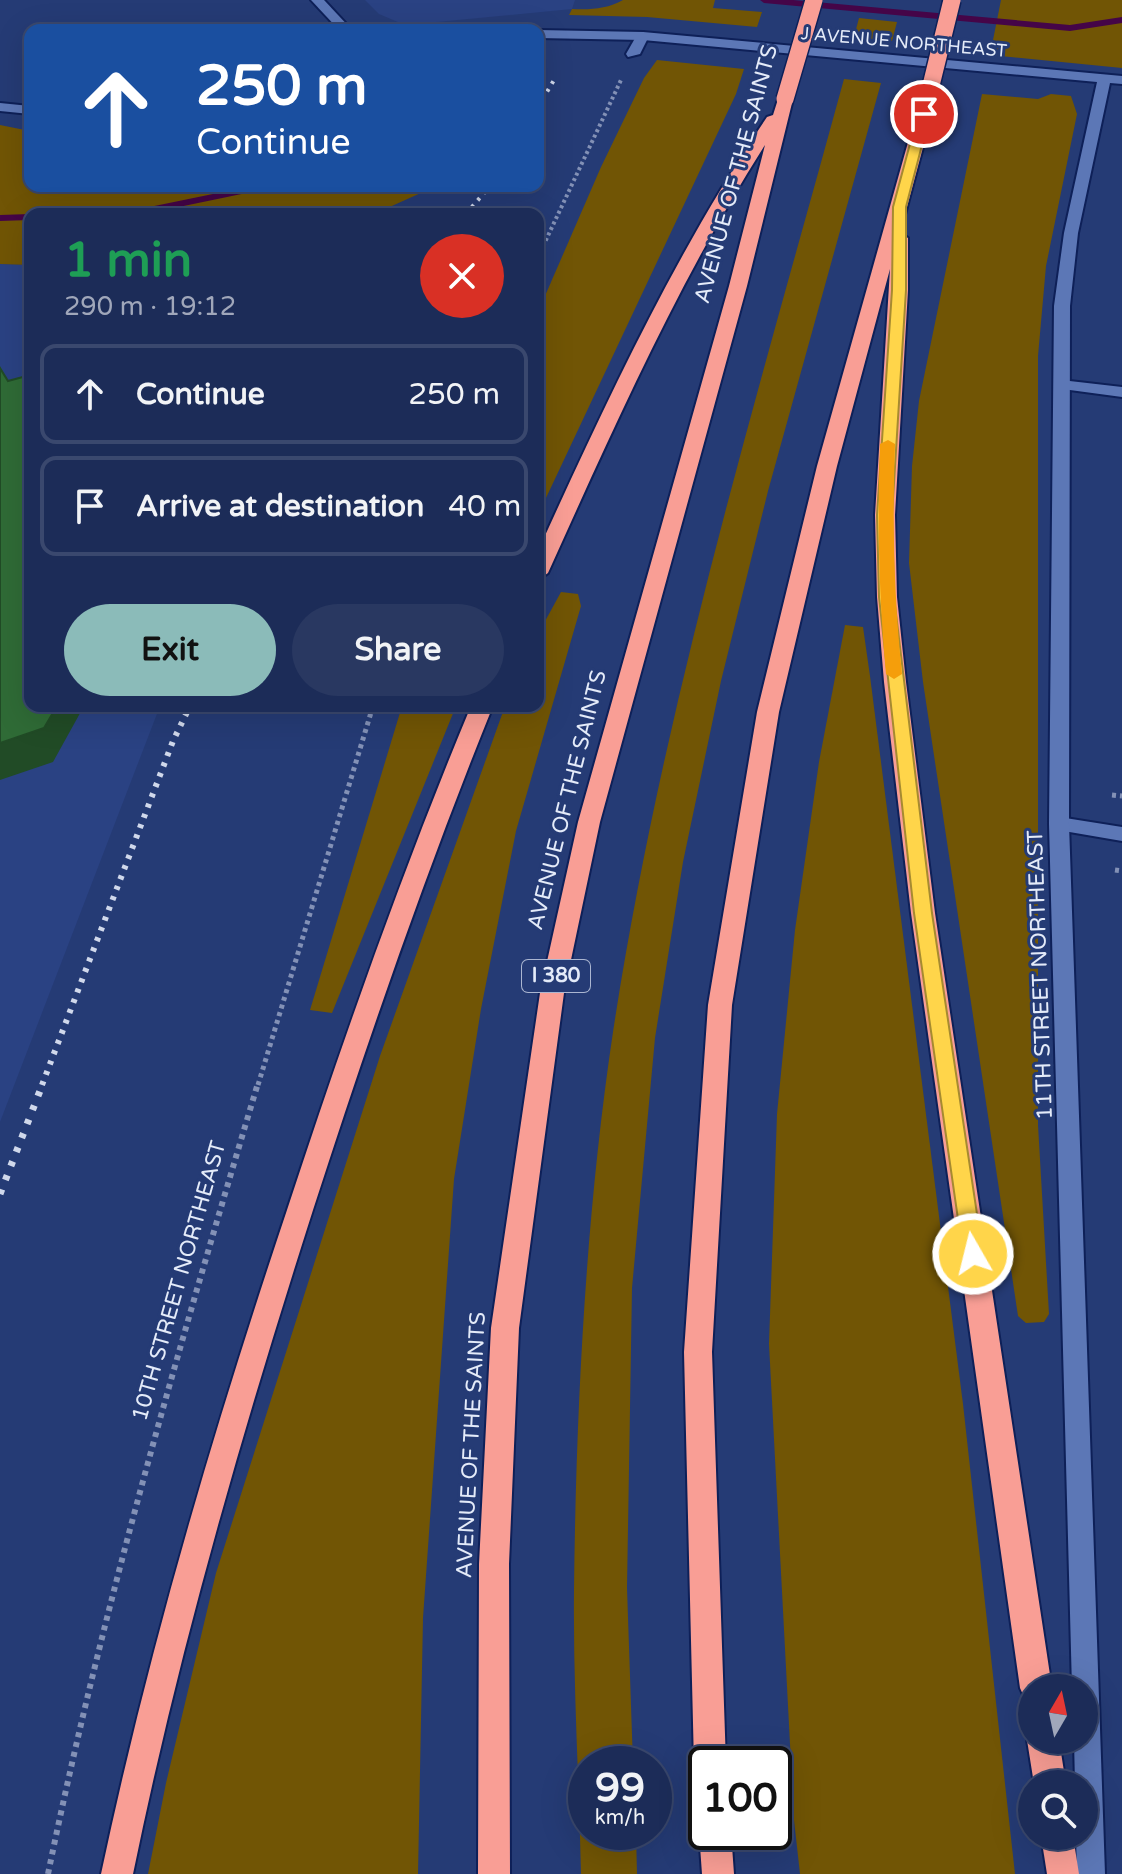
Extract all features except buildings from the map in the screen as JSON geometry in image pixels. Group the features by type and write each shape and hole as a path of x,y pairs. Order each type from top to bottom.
{"highway":[{"name":"AVENUE OF THE SAINTS","path":"494,1874 494,1564 505,1328 552,993 589,822 814,0"},
{"path":"709,1746 698,1352 720,1005 768,712 827,466 900,207 952,0"},
{"path":"544,560 636,357 715,212 784,102"},
{"path":"900,207 899,290 885,502 887,597 923,913 1034,1674"},
{"path":"117,1874 139,1761 244,1378 366,1009 446,790 479,712"},
{"path":"716,1850 718,1874"},
{"path":"1059,1850 1063,1874"}],"street":[{"path":"317,0 340,24"},
{"name":"J AVENUE NORTHEAST","path":"544,34 643,36 1113,79"},
{"path":"633,54 643,36"},
{"name":"11TH STREET NORTHEAST","path":"1091,1874 1059,824 1061,385 1062,306 1071,233 1113,79"},
{"path":"0,107 24,109"},
{"path":"1061,385 1122,392"},
{"path":"1059,824 1122,834"}],"path":[{"path":"544,244 633,54"},
{"name":"10TH STREET NORTHEAST","path":"48,1874 74,1742 144,1472 273,1030 371,712"},
{"path":"1112,795 1122,796"},
{"path":"1115,870 1122,871"}],"shaded area":[{"path":"365,0 575,0 572,9 415,24 403,24 379,14"},
{"path":"623,0 715,0 713,8 762,12 757,27 647,17 569,15 572,9 598,8"},
{"path":"1001,0 1122,0 1122,68 990,55"},
{"path":"859,18 897,22 892,41 854,37"},
{"path":"657,60 744,69 736,94 544,502 544,298 644,78"},
{"path":"844,79 881,83 768,491 721,681 683,862 655,1038 632,1288 627,1588 632,1746 577,1746 574,1625 577,1451 589,1239 604,1100 633,911 658,791 746,434"},
{"path":"982,94 1038,99 1051,94 1071,96 1077,114 1046,266 1038,356 1038,1125 1049,1314 1044,1322 1026,1323 1018,1316 923,682 909,563 912,466 919,401"},
{"path":"0,125 24,130 24,192 423,192 387,208 24,208 24,265 0,264"},
{"path":"0,264 24,265 24,712 158,712 0,1122"},
{"path":"561,592 578,594 581,606 516,831 481,1009 454,1179 423,1618 418,1874 148,1874 166,1783 216,1573 380,1056 503,712 544,712 544,623"},
{"path":"845,625 863,627 963,1404 1015,1874 800,1874 794,1820 769,1344 777,1114 795,930 819,762"},
{"path":"400,712 454,712 332,1013 310,1010"},
{"path":"580,1850 636,1850 637,1874 581,1874"}],"waterway":[{"path":"764,0 1070,28 1122,20"},
{"path":"159,208 237,192"},
{"path":"0,218 24,217"}],"railway":[{"path":"544,97 554,80"},
{"path":"471,208 485,192"},
{"path":"42,1085 173,741 187,712"},
{"path":"0,1194 43,1083"}],"slow traffic":[{"path":"888,444 885,515 887,597 894,674"}],"route":[{"path":"924,114 900,207 899,290 887,448 887,597 923,913 973,1254"}]}
